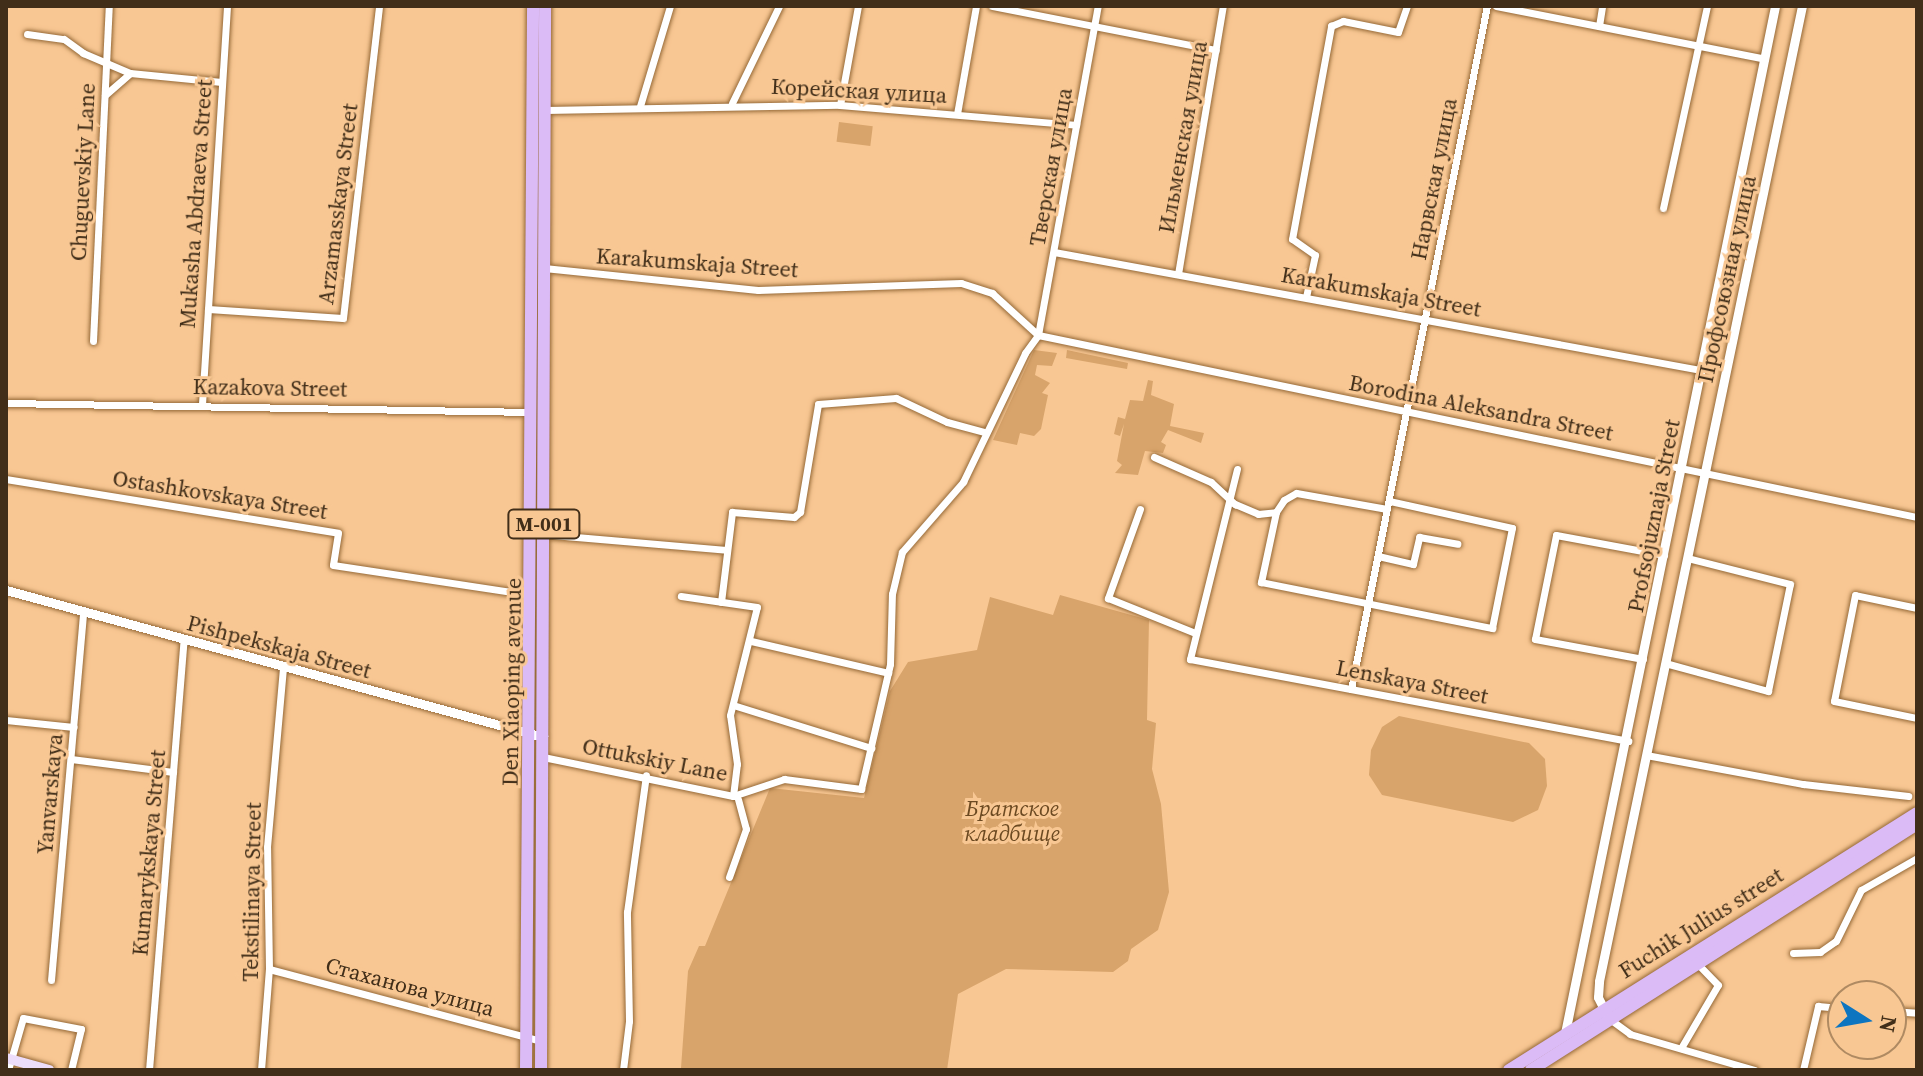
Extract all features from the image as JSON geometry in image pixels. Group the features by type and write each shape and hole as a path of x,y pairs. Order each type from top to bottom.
{"main road":[{"name":"Den Xiaoping avenue","path":"526,1070 537,735 533,6"},
{"name":"Den Xiaoping avenue","path":"541,1070 543,757 537,735 533,595 538,534 533,413 535,267 545,110 545,6"},
{"name":"Fuchik Julius street","path":"1531,1070 1606,1013 1917,813"},
{"name":"Fuchik Julius street","path":"1509,1070 1565,1033 1696,962 1917,824"},
{"path":"8,1063 49,1070"}],"street":[{"name":"Chuguevskiy Lane","path":"93,341 109,6"},
{"name":"Mukasha Abdraeva Street","path":"202,404 227,6"},
{"name":"Arzamasskaya Street","path":"208,309 343,318 379,6"},
{"path":"640,106 670,6"},
{"path":"732,103 779,6"},
{"path":"840,105 858,6"},
{"path":"957,114 976,6"},
{"path":"992,6 1216,50"},
{"name":"Тверская улица","path":"736,798 784,779 861,789 888,673 892,594 902,552 963,482 985,432 1038,335 1098,6"},
{"name":"Ильменская улица","path":"1178,274 1223,6"},
{"path":"1306,297 1315,255 1292,239 1331,26 1343,21 1398,32 1407,6"},
{"name":"Нарвская улица","path":"1351,689 1487,6"},
{"path":"1496,6 1765,59"},
{"path":"1599,26 1602,6"},
{"path":"1663,208 1707,6"},
{"name":"Profsojuznaja Street","path":"1565,1033 1628,741 1775,6"},
{"name":"Профсоюзная улица","path":"1606,1013 1599,981 1802,6"},
{"path":"27,34 64,39 106,65 130,73 222,82"},
{"path":"105,95 130,73"},
{"name":"Корейская улица","path":"545,110 732,103 840,105 1076,125"},
{"name":"Karakumskaja Street","path":"1054,252 1701,370"},
{"name":"Karakumskaja Street","path":"535,267 758,290 961,283 992,293 1038,335"},
{"name":"Borodina Aleksandra Street","path":"1038,335 1917,517"},
{"path":"721,602 732,512 737,508 794,517 800,512 818,404 896,398 947,422 985,432"},
{"name":"Kazakova Street","path":"6,403 202,404 533,413"},
{"path":"1154,457 1199,476 1258,514 1276,512"},
{"path":"1140,509 1108,598 1195,633 1227,496 1237,469"},
{"name":"Ostashkovskaya Street","path":"6,479 338,533 333,565 533,595"},
{"path":"1296,493 1388,505 1512,528 1492,628 1261,582 1276,512 1296,493"},
{"path":"538,534 726,550"},
{"path":"1644,659 1535,639 1556,535 1664,555"},
{"path":"1378,556 1413,564 1419,537 1457,544"},
{"path":"1665,663 1768,691 1790,584 1687,558"},
{"name":"Pishpekskaja Street","path":"6,590 537,735"},
{"path":"1917,608 1855,595 1834,701 1917,718"},
{"name":"Ottukskiy Lane","path":"543,757 646,775 736,798 733,705 757,607 681,596"},
{"name":"Yanvarskaya","path":"51,980 83,611"},
{"name":"Lenskaya Street","path":"1195,633 1190,659 1628,741"},
{"name":"Kumarykskaya Street","path":"149,1070 184,639"},
{"path":"751,641 888,673"},
{"name":"Tekstilinaya Street","path":"261,1070 269,969 267,847 283,667"},
{"path":"733,705 871,748"},
{"path":"6,720 74,727"},
{"path":"1646,755 1803,784 1908,796"},
{"path":"71,759 173,772"},
{"path":"623,1070 629,1021 627,912 646,775"},
{"path":"729,877 746,829 736,798"},
{"path":"1793,953 1820,952 1836,941 1861,890 1917,858"},
{"path":"1681,1048 1718,985 1696,962"},
{"name":"Стаханова улица","path":"269,969 542,1041"},
{"path":"1803,1070 1818,1006 1827,1007"},
{"path":"1606,1013 1630,1034 1755,1070"},
{"path":"8,1063 23,1018 50,1020 81,1029 71,1070"}],"green space":[{"path":"839,122 873,126 870,146 837,142"},
{"path":"1034,350 1057,353 1052,366 1037,365 1035,375 1050,383 1042,393 1048,395 1041,429 1034,436 1020,433 1017,445 993,440"},
{"path":"1067,350 1128,363 1127,369 1066,358"},
{"path":"1148,380 1153,381 1151,395 1174,404 1170,426 1204,433 1201,443 1168,430 1161,442 1166,445 1163,453 1145,451 1138,475 1115,473 1122,465 1117,461 1124,424 1120,436 1114,434 1118,417 1125,419 1130,400 1143,401"},
{"name":"Братское кладбище","path":"1060,595 1149,620 1147,720 1156,723 1152,769 1161,804 1169,892 1158,930 1131,949 1128,961 1113,972 1006,969 958,994 947,1070 681,1068 688,971 699,946 705,946 770,788 864,798 890,691 908,662 977,650 990,597 1053,615"},
{"path":"1399,716 1529,743 1545,759 1547,786 1538,810 1513,822 1382,795 1369,775 1371,750 1382,727"}]}
